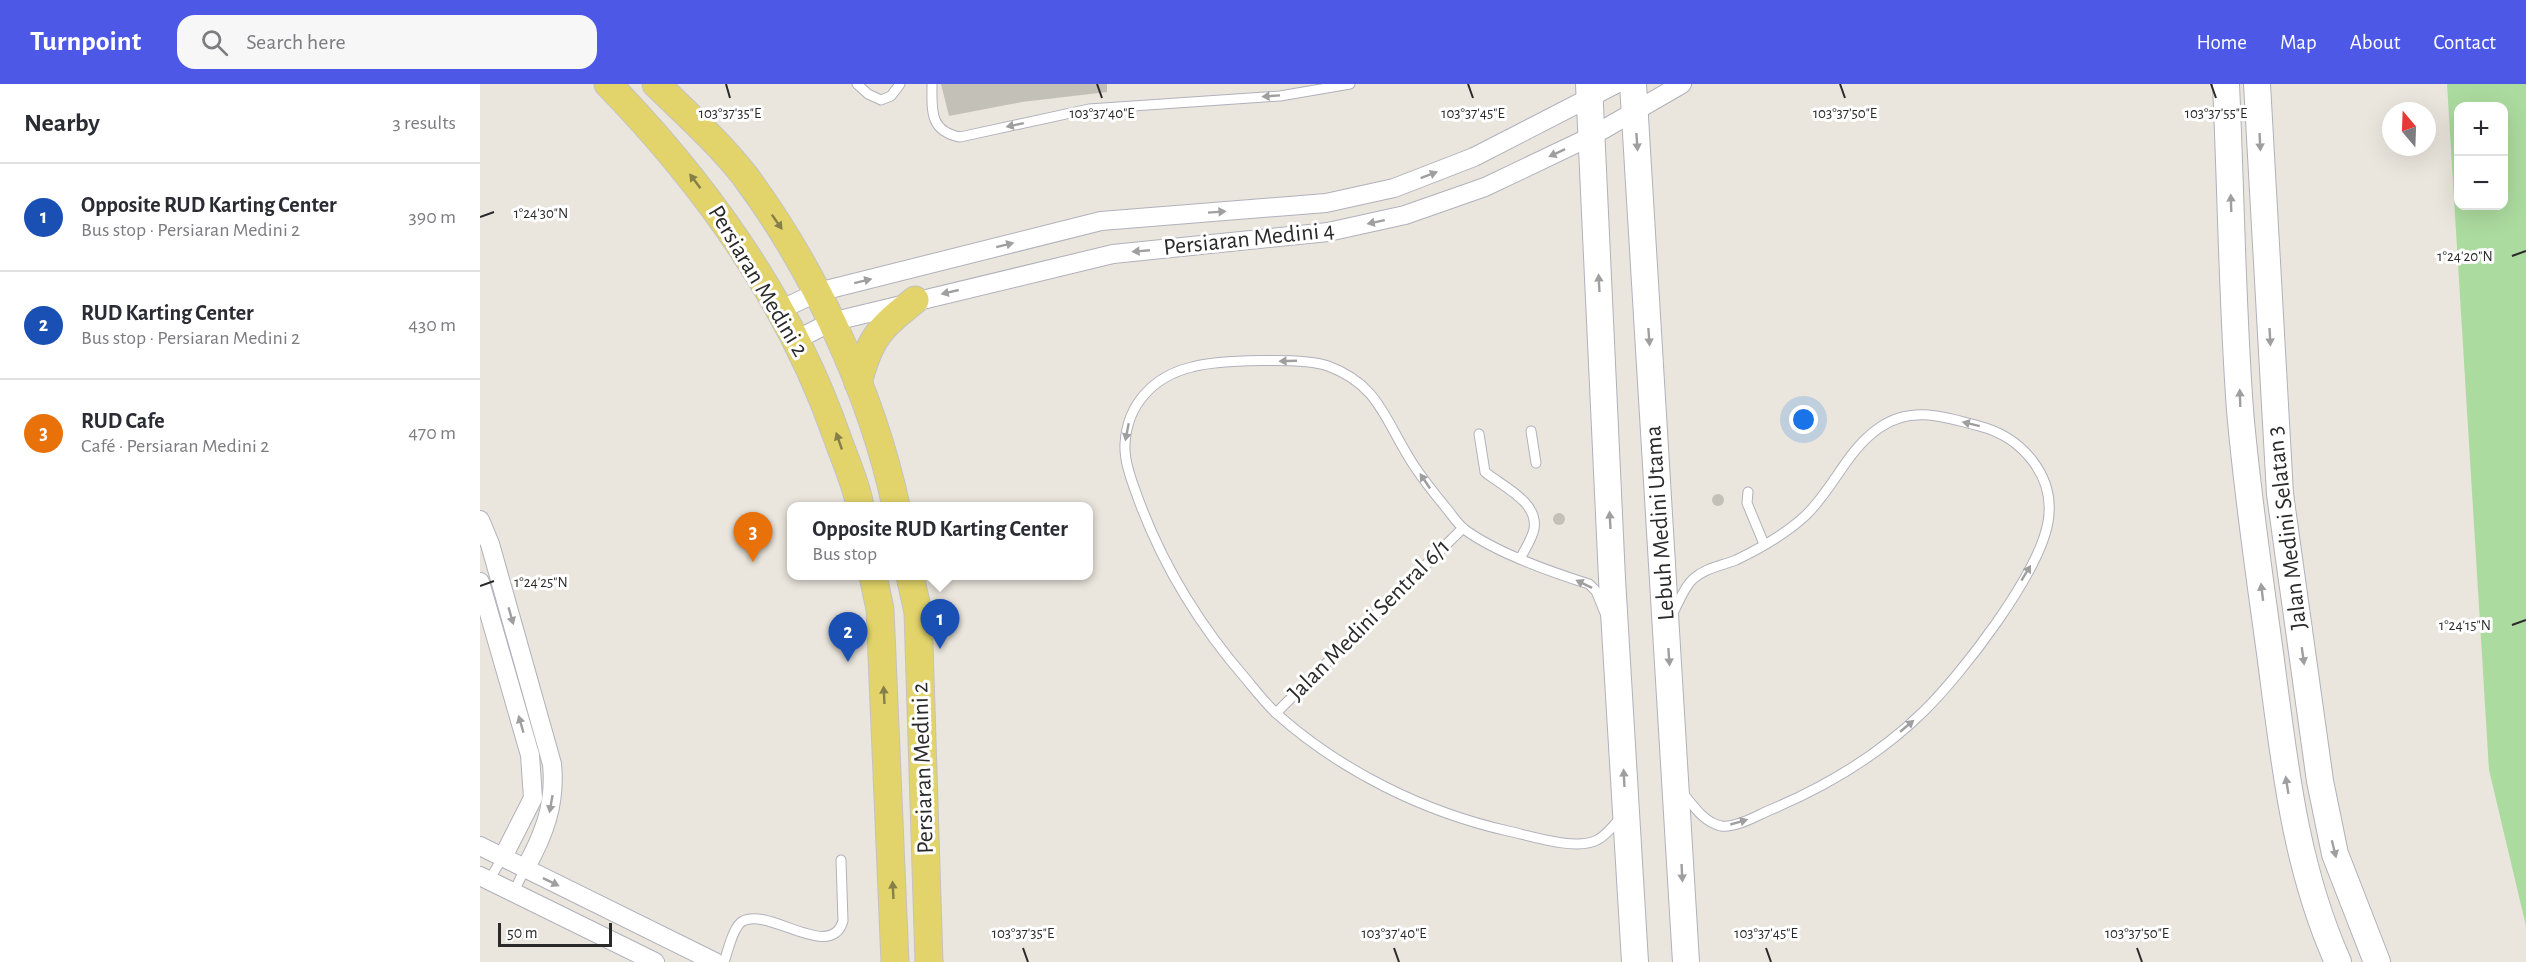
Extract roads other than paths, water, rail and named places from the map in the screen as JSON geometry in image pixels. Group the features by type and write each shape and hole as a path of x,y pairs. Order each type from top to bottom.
{"main road":[{"name":"Persiaran Medini 2","path":"608,84 652,129 691,176 730,228 780,310 806,356 832,423 858,502"},
{"name":"Persiaran Medini 2","path":"656,84 743,174 781,228 818,292 858,383 894,502"},
{"path":"858,383 865,356 875,336 915,300"},
{"name":"Persiaran Medini 2","path":"874,580 880,609 894,957"},
{"name":"Persiaran Medini 2","path":"911,580 918,612 929,962"}],"street":[{"name":"Persiaran Medini 4","path":"780,310 818,292 1101,221 1326,202 1394,188 1474,157 1589,92 1616,84"},
{"name":"Lebuh Medini Utama","path":"1633,84 1686,962"},
{"name":"Persiaran Medini 4","path":"796,340 831,322 1113,254 1328,232 1405,215 1485,187 1592,136 1682,84"},
{"name":"Jalan Medini Selatan 3","path":"2226,84 2240,409 2250,498 2288,789 2301,859 2323,929 2338,962"},
{"name":"Jalan Medini Selatan 3","path":"2257,84 2280,494 2319,781 2335,854 2377,962"},
{"name":"Lebuh Medini Utama","path":"1589,92 1635,962"},
{"path":"480,520 490,544 547,740 554,786 551,811 525,869"},
{"path":"480,582 530,755 533,798 502,857"},
{"path":"508,678 527,672"},
{"path":"480,846 715,962"},
{"path":"485,878 655,962"}],"lane":[{"path":"857,84 868,94 881,100 891,96 900,84"},
{"path":"932,84 932,110 936,123 948,134 960,137 1089,109 1280,96 1350,84"},
{"path":"1616,631 1596,591 1589,584 1520,559 1463,528 1431,490 1408,457 1381,404 1357,381 1328,366 1302,361 1200,365 1171,372 1144,393 1130,419 1125,446 1130,474 1146,520 1167,567 1200,621 1226,657 1276,713 1323,749 1420,805 1482,825 1566,844 1597,841 1626,814"},
{"path":"1666,625 1692,580 1708,569 1736,560 1805,516 1866,437 1886,423 1911,414 1933,414 1996,430 2022,448 2040,468 2048,494 2049,521 2040,549 1989,636 1923,712 1888,741 1842,773 1798,798 1746,821 1723,826 1711,822 1699,813 1677,785"},
{"path":"1531,431 1536,463"},
{"path":"1479,434 1485,472 1527,504 1533,513 1534,531 1520,559"},
{"path":"1748,492 1747,503 1764,544"},
{"name":"Jalan Medini Sentral 6/1","path":"1276,713 1463,528"},
{"path":"485,878 502,857"},
{"path":"724,962 738,925 745,920 758,920 815,943 827,942 833,938 841,931 843,921 841,860"},
{"path":"513,893 525,869"}],"place":[{"name":"RUD Cafe","path":"753,562"},
{"name":"Opposite RUD Karting Center","path":"940,649"},
{"name":"RUD Karting Center","path":"848,662"}]}
